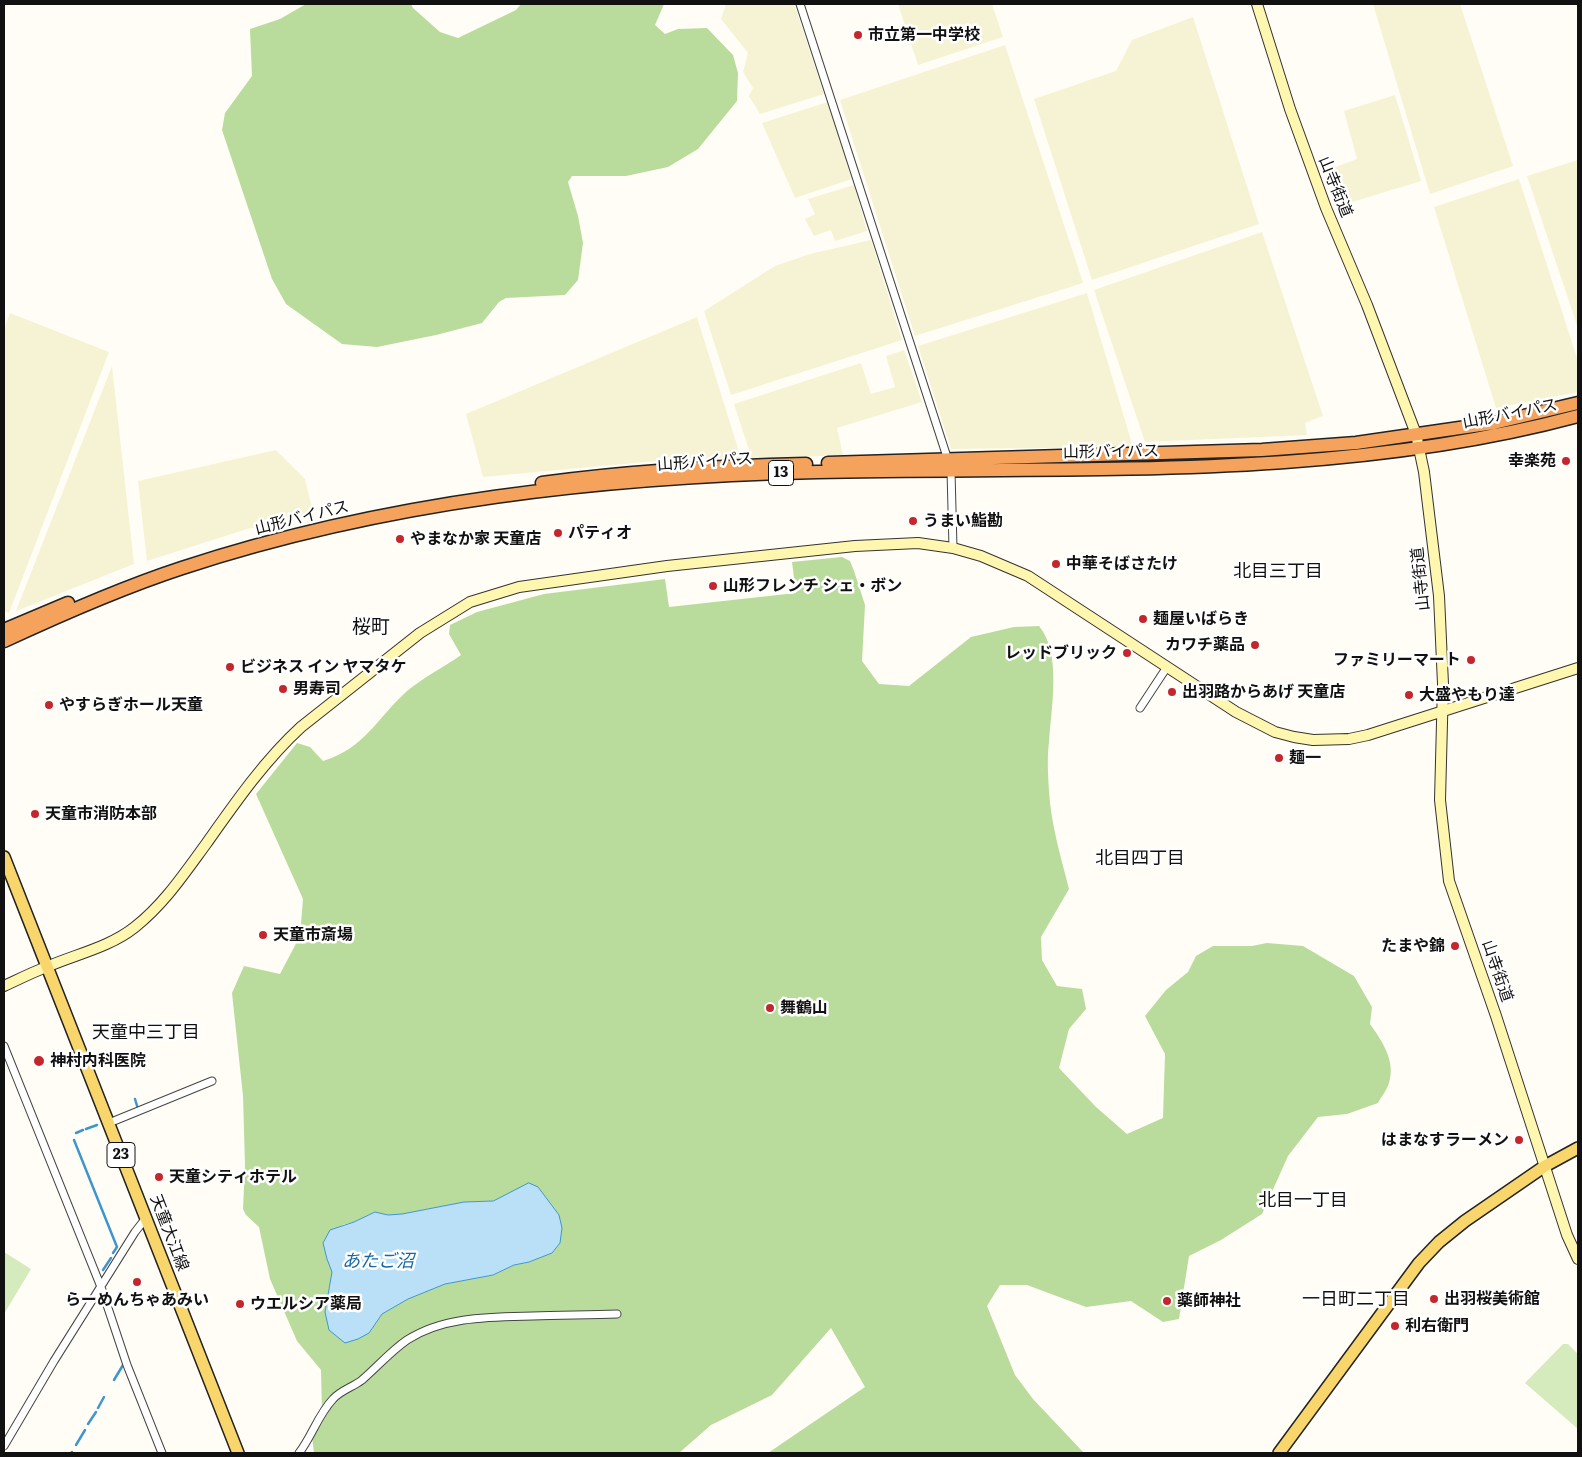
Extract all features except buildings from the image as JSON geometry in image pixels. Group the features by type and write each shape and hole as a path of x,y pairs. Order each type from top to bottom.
{"highway":[{"name":"山形バイパス","path":"4,642 93,600 182,568 278,540 383,515 556,490 675,479 1262,450 1356,443 1494,423 1578,403"},
{"name":"山形バイパス","path":"4,630 150,570 256,537 370,510 468,493 604,475 720,466 1155,468 1250,463 1420,448 1532,428 1578,416"}],"main road":[{"name":"天童大江線","path":"4,857 238,1453"},
{"path":"1279,1453 1419,1263 1439,1242 1465,1221 1545,1166 1578,1148"}],"street":[{"path":"800,4 949,466 953,548"},
{"name":"山寺街道","path":"1257,4 1290,109 1326,208 1363,296 1420,448 1439,596 1442,651 1440,800 1450,881 1567,1235 1578,1259"},
{"path":"4,986 47,966 117,939 148,917 177,883 246,787 285,742 320,710 420,633 470,602 519,586 668,566 886,544 918,543 953,548 993,560 1028,576 1242,716 1275,732 1312,740 1349,740 1388,730 1578,668"},
{"path":"1140,708 1167,667"},
{"path":"4,1046 101,1287 127,1365 162,1453"},
{"path":"108,1122 212,1081"},
{"path":"4,1446 135,1232 146,1218"},
{"path":"299,1453 307,1443 317,1420 338,1395 357,1384 408,1339 428,1330 450,1323 488,1316 617,1314"}],"shaded area":[{"path":"726,4 794,4 824,94 760,114 749,96 753,88 743,72 748,53 721,19"},
{"path":"898,4 992,4 1003,37 918,65"},
{"path":"1373,4 1460,4 1513,166 1430,194"},
{"path":"1193,17 1259,224 1092,280 1034,99 1116,71 1132,40"},
{"path":"1005,45 1083,283 915,336 840,100"},
{"path":"1395,95 1421,181 1339,206 1325,171 1357,159 1344,111"},
{"path":"828,102 852,179 795,198 762,123"},
{"path":"1578,160 1578,328 1527,176"},
{"path":"1519,179 1578,361 1578,392 1496,408 1434,207"},
{"path":"854,185 867,231 835,241 831,230 814,236 805,219 815,214 808,199"},
{"path":"1262,232 1323,416 1305,423 1307,435 1145,442 1094,290"},
{"path":"871,240 902,340 731,395 704,311 775,266 810,254"},
{"path":"1087,293 1133,447 951,449 918,346"},
{"path":"10,313 109,352 9,613 4,611 4,329"},
{"path":"697,317 741,458 688,458 483,477 466,414"},
{"path":"904,350 922,402 837,428 843,455 752,459 734,404 861,363 871,394 895,387 886,356"},
{"path":"112,366 134,564 16,611"},
{"path":"276,450 305,479 313,512 244,530 147,561 138,481"}],"green space":[{"path":"306,4 411,4 440,32 458,38 516,10 521,4 664,4 655,25 665,34 678,29 707,28 733,55 738,73 737,101 698,149 668,167 626,176 572,176 568,182 578,216 583,243 578,280 565,295 506,298 499,302 482,323 436,335 377,347 342,344 286,304 272,279 222,130 225,113 252,76 250,29 280,19"},
{"path":"842,557 850,561 865,605 862,661 879,684 909,686 971,637 1014,627 1039,626 1046,637 1051,651 1053,666 1053,698 1048,754 1050,804 1069,889 1041,937 1042,960 1057,986 1082,989 1086,1009 1069,1029 1059,1068 1096,1107 1127,1134 1163,1118 1165,1054 1145,1016 1166,990 1188,972 1196,956 1213,946 1252,946 1267,943 1303,946 1354,976 1372,1007 1370,1024 1387,1052 1391,1075 1387,1088 1378,1103 1347,1114 1318,1117 1288,1156 1262,1214 1221,1240 1189,1256 1179,1319 1163,1322 1131,1301 1086,1307 1027,1285 1000,1285 987,1306 1015,1375 1033,1399 1084,1453 768,1453 865,1387 831,1328 772,1395 711,1425 679,1453 314,1453 312,1437 322,1414 321,1370 297,1341 270,1279 259,1227 246,1215 243,1209 245,1165 243,1096 232,993 244,966 280,974 300,936 303,899 256,794 297,743 310,747 323,761 337,756 360,740 407,691 461,655 449,634 450,625 477,612 544,594 665,579 669,607 796,593 792,562","holes":["538,1187 559,1215 560,1243 552,1253 529,1262 514,1265 493,1275 445,1284 408,1299 382,1314 369,1333 325,1312 342,1225 354,1222 375,1212 388,1215 402,1214 465,1202 493,1201"]},
{"path":"4,1252 31,1269 4,1314"},
{"path":"1563,1344 1568,1344 1578,1354 1578,1429 1525,1383"}],"water":[{"name":"あたご沼","path":"529,1183 538,1187 559,1215 562,1228 560,1243 552,1253 529,1262 514,1265 493,1275 445,1284 408,1299 382,1314 369,1333 358,1339 345,1343 329,1330 325,1312 332,1272 323,1243 330,1230 375,1212 388,1215 402,1214 464,1202 493,1201"}],"waterway":[{"path":"135,1099 138,1109"},
{"path":"86,1129 97,1125"},
{"path":"76,1133 83,1130"},
{"path":"74,1140 117,1247 113,1253"},
{"path":"103,1270 111,1258"},
{"path":"114,1380 123,1365"},
{"path":"98,1408 104,1397"},
{"path":"88,1424 96,1412"},
{"path":"76,1445 85,1430"}],"place":[{"name":"市立第一中学校","path":"858,35"},
{"name":"幸楽苑","path":"1566,461"},
{"name":"うまい鮨勘","path":"913,521"},
{"name":"パティオ","path":"558,533"},
{"name":"やまなか家 天童店","path":"400,539"},
{"name":"中華そばさたけ","path":"1056,564"},
{"name":"山形フレンチ シェ・ボン","path":"713,586"},
{"name":"麺屋いばらき","path":"1143,619"},
{"name":"カワチ薬品","path":"1255,645"},
{"name":"レッドブリック","path":"1127,653"},
{"name":"ファミリーマート","path":"1471,660"},
{"name":"ビジネス イン ヤマタケ","path":"230,667"},
{"name":"男寿司","path":"283,689"},
{"name":"出羽路からあげ 天童店","path":"1172,692"},
{"name":"大盛やもり達","path":"1409,695"},
{"name":"やすらぎホール天童","path":"49,705"},
{"name":"麺一","path":"1279,758"},
{"name":"天童市消防本部","path":"35,814"},
{"name":"天童市斎場","path":"263,935"},
{"name":"たまや錦","path":"1455,946"},
{"name":"舞鶴山","path":"770,1008"},
{"name":"神村内科医院","path":"39,1061"},
{"name":"はまなすラーメン","path":"1519,1140"},
{"name":"天童シティホテル","path":"159,1177"},
{"name":"らーめんちゃあみい","path":"137,1282"},
{"name":"出羽桜美術館","path":"1434,1299"},
{"name":"薬師神社","path":"1167,1301"},
{"name":"ウエルシア薬局","path":"240,1304"},
{"name":"利右衛門","path":"1395,1326"}],"district":[{"name":"北目三丁目","path":"1278,572"},
{"name":"桜町","path":"371,627"},
{"name":"北目四丁目","path":"1140,859"},
{"name":"天童中三丁目","path":"146,1033"},
{"name":"北目一丁目","path":"1303,1201"},
{"name":"一日町二丁目","path":"1356,1300"}]}
